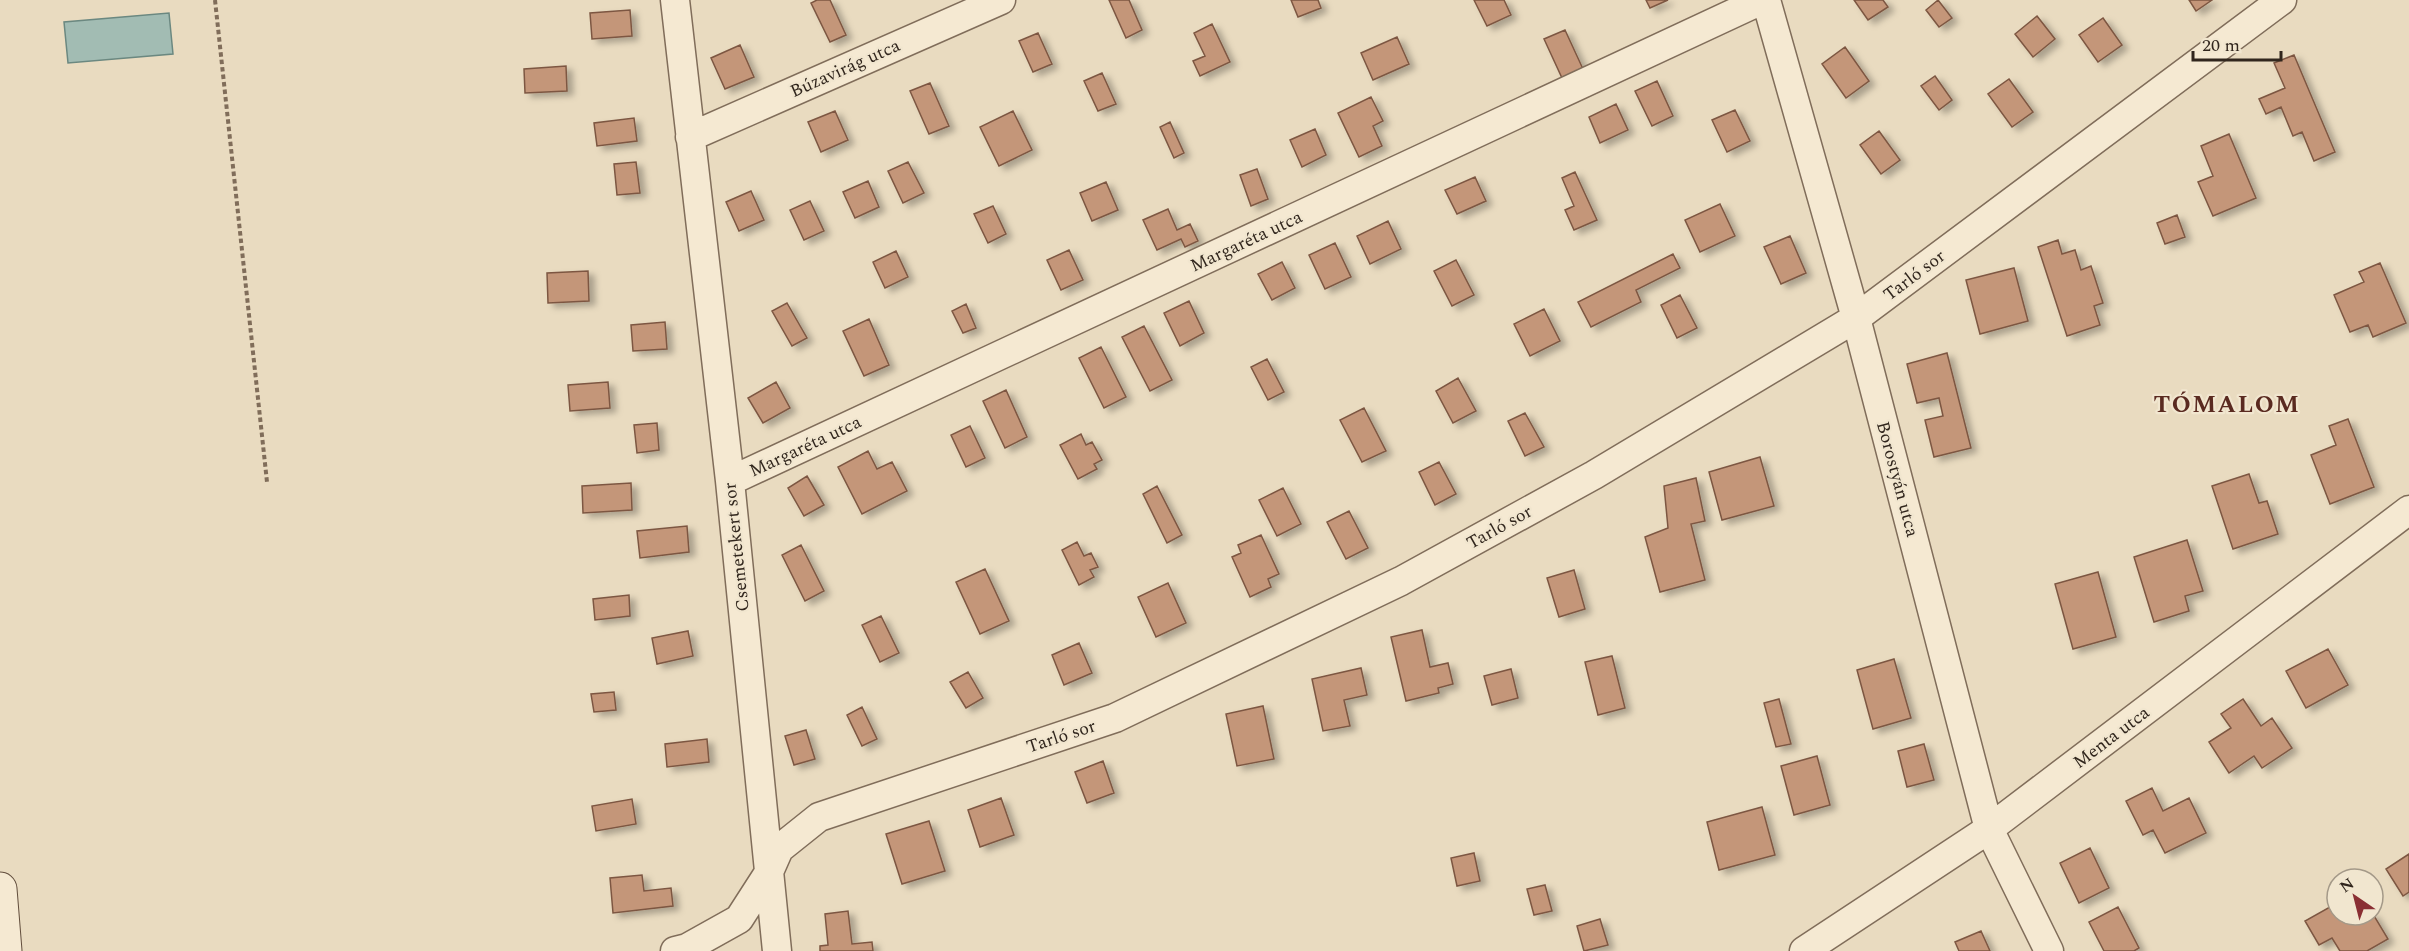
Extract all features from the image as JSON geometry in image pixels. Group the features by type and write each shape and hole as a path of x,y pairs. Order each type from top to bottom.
{"main road":[{"path":"0,889 6,951"}],"street":[{"name":"Csemetekert sor","path":"675,0 730,481 777,951"},
{"name":"Búzavirág utca","path":"690,137 1001,0"},
{"name":"Borostyán utca","path":"1764,0 1856,318 1989,829 2049,951"},
{"name":"Margaréta utca","path":"730,481 1764,0"},
{"name":"Tarló sor","path":"675,951 687,948 739,919 768,874 779,849 819,817 1115,718 1401,581 1594,475 1856,318 2282,0"},
{"name":"Menta utca","path":"1804,951 1989,829 2409,510"}],"path":[{"path":"215,0 267,482"}],"water":[{"path":"169,13 173,54 68,63 64,22"}],"building":[{"path":"817,0 830,0 846,35 830,42 811,3"},
{"path":"1109,0 1129,0 1142,30 1126,38"},
{"path":"1291,0 1318,0 1321,8 1298,17"},
{"path":"1474,0 1504,0 1511,15 1487,26"},
{"path":"1646,0 1668,0 1650,8"},
{"path":"1854,0 1883,0 1888,7 1868,20"},
{"path":"1938,0 1952,18 1939,27 1926,10"},
{"path":"2189,0 2212,0 2196,11"},
{"path":"630,10 632,36 592,39 590,13"},
{"path":"2037,16 2055,39 2033,57 2015,34"},
{"path":"2103,18 2122,45 2098,62 2079,35"},
{"path":"1212,24 1230,62 1200,76 1193,61 1205,56 1194,33"},
{"path":"1565,30 1583,69 1562,78 1544,39"},
{"path":"1038,33 1052,64 1033,72 1019,41"},
{"path":"1397,37 1409,64 1373,80 1361,53"},
{"path":"740,45 754,77 725,89 711,58"},
{"path":"1845,47 1869,81 1846,98 1822,64"},
{"path":"2294,55 2335,152 2314,161 2302,132 2293,136 2281,107 2266,114 2259,99 2285,88 2274,63"},
{"path":"566,66 567,91 525,93 524,69"},
{"path":"1102,73 1116,104 1098,111 1084,81"},
{"path":"1935,76 1952,100 1939,110 1921,86"},
{"path":"2009,79 2033,112 2012,127 1988,94"},
{"path":"1657,81 1673,116 1652,126 1635,91"},
{"path":"930,83 949,126 929,134 910,91"},
{"path":"1371,97 1383,121 1373,126 1382,146 1359,157 1338,113"},
{"path":"1616,104 1628,130 1600,143 1589,117"},
{"path":"1735,110 1750,141 1727,152 1712,120"},
{"path":"835,111 848,140 821,152 808,122"},
{"path":"1013,111 1032,150 999,166 980,127"},
{"path":"634,118 637,141 597,146 594,123"},
{"path":"1170,122 1184,153 1174,158 1160,127"},
{"path":"1315,129 1326,155 1302,167 1290,140"},
{"path":"1879,131 1900,160 1881,174 1860,145"},
{"path":"2229,134 2256,198 2213,216 2198,182 2213,176 2201,146"},
{"path":"636,162 640,193 617,195 614,164"},
{"path":"908,162 924,193 903,203 888,171"},
{"path":"1257,169 1268,199 1251,206 1240,175"},
{"path":"1575,172 1597,220 1574,230 1565,210 1574,206 1562,178"},
{"path":"1475,177 1486,201 1457,214 1445,190"},
{"path":"868,181 879,207 855,218 843,192"},
{"path":"1106,182 1118,210 1092,221 1080,193"},
{"path":"751,191 764,220 739,231 726,202"},
{"path":"810,201 824,231 804,240 790,210"},
{"path":"1720,204 1735,236 1700,252 1685,220"},
{"path":"993,206 1006,234 988,243 974,214"},
{"path":"1168,209 1177,230 1190,224 1198,241 1185,247 1181,239 1157,250 1143,220"},
{"path":"2177,215 2185,237 2165,244 2157,223"},
{"path":"1388,221 1401,249 1370,264 1357,236"},
{"path":"1790,236 1806,273 1781,284 1764,247"},
{"path":"2058,240 2062,254 2075,250 2081,270 2091,266 2103,303 2094,306 2100,325 2067,336 2038,247"},
{"path":"1335,243 1351,277 1325,289 1309,255"},
{"path":"1069,250 1083,280 1061,290 1047,260"},
{"path":"896,251 908,277 885,288 873,262"},
{"path":"1673,254 1680,268 1636,290 1641,302 1591,327 1578,302"},
{"path":"1456,260 1474,295 1452,306 1434,271"},
{"path":"1282,262 1295,288 1272,300 1258,274"},
{"path":"2380,263 2406,323 2373,337 2368,325 2350,332 2334,295 2364,282 2359,272"},
{"path":"2014,268 2028,321 1980,334 1966,280"},
{"path":"588,271 589,301 548,303 547,273"},
{"path":"1680,295 1697,328 1677,338 1661,305"},
{"path":"1189,301 1204,333 1180,346 1164,313"},
{"path":"787,303 807,338 792,346 772,311"},
{"path":"966,304 976,328 963,333 952,311"},
{"path":"1544,309 1560,341 1530,356 1514,324"},
{"path":"869,319 889,365 864,376 843,331"},
{"path":"665,322 667,349 633,351 631,325"},
{"path":"1144,326 1172,380 1150,391 1122,337"},
{"path":"1101,347 1126,397 1104,408 1079,358"},
{"path":"1947,353 1971,448 1934,457 1925,420 1943,416 1939,398 1917,403 1907,364"},
{"path":"1267,359 1284,392 1268,400 1251,367"},
{"path":"1458,378 1476,411 1453,423 1436,391"},
{"path":"608,382 610,408 570,411 568,385"},
{"path":"776,382 790,408 763,423 748,398"},
{"path":"1006,390 1027,437 1005,448 983,401"},
{"path":"1364,408 1386,451 1362,462 1340,420"},
{"path":"1525,413 1544,447 1525,456 1508,421"},
{"path":"2348,419 2374,487 2330,504 2311,455 2336,445 2329,426"},
{"path":"657,423 659,450 637,453 634,425"},
{"path":"970,426 985,458 966,467 951,435"},
{"path":"1081,434 1086,445 1092,442 1102,460 1094,464 1097,469 1078,479 1060,445"},
{"path":"868,451 877,469 892,462 907,491 862,514 838,467"},
{"path":"1760,457 1774,506 1722,520 1709,472"},
{"path":"1439,462 1456,494 1435,505 1419,472"},
{"path":"2249,474 2259,503 2267,501 2278,534 2233,549 2212,486"},
{"path":"807,476 824,505 804,516 788,488"},
{"path":"1696,478 1705,521 1691,524 1705,580 1660,592 1645,537 1668,528 1664,486"},
{"path":"631,483 632,510 583,513 582,486"},
{"path":"1157,486 1182,535 1167,543 1143,494"},
{"path":"1283,488 1301,524 1277,536 1259,500"},
{"path":"1349,511 1368,548 1346,559 1327,522"},
{"path":"687,526 689,552 640,558 637,531"},
{"path":"1261,535 1279,574 1268,579 1271,587 1250,597 1232,557 1241,553 1238,545"},
{"path":"2187,540 2203,591 2185,596 2189,611 2154,622 2134,557"},
{"path":"1077,542 1084,556 1091,553 1098,567 1090,570 1094,577 1079,585 1062,550"},
{"path":"801,545 824,591 805,601 782,555"},
{"path":"985,569 1009,621 980,634 956,582"},
{"path":"1574,570 1585,609 1559,617 1547,578"},
{"path":"2098,572 2116,637 2073,649 2055,584"},
{"path":"1168,583 1186,623 1156,637 1138,597"},
{"path":"629,595 630,616 595,620 593,599"},
{"path":"881,616 899,653 880,662 862,625"},
{"path":"1422,630 1430,667 1448,663 1453,684 1438,688 1439,693 1406,701 1391,637"},
{"path":"688,631 693,656 657,664 652,638"},
{"path":"1079,643 1092,673 1064,685 1052,655"},
{"path":"2328,649 2348,685 2306,708 2286,671"},
{"path":"1612,656 1625,708 1598,715 1585,662"},
{"path":"1894,659 1911,718 1873,729 1857,670"},
{"path":"1361,668 1367,695 1344,700 1350,726 1323,731 1312,679"},
{"path":"1511,669 1518,698 1492,705 1484,676"},
{"path":"968,672 983,698 966,708 950,682"},
{"path":"614,692 616,710 594,712 591,694"},
{"path":"1779,699 1791,744 1776,747 1764,703"},
{"path":"2243,699 2261,726 2272,718 2292,748 2262,768 2254,756 2229,773 2209,742 2231,728 2221,714"},
{"path":"1263,706 1274,759 1237,766 1226,714"},
{"path":"862,707 877,739 862,746 847,715"},
{"path":"806,730 815,759 794,765 785,736"},
{"path":"707,739 709,762 667,767 665,744"},
{"path":"1924,744 1934,780 1907,787 1898,751"},
{"path":"1817,756 1830,805 1794,815 1781,766"},
{"path":"1103,761 1114,793 1087,803 1075,772"},
{"path":"2152,788 2163,811 2189,798 2206,833 2165,853 2153,830 2143,835 2126,801"},
{"path":"1001,798 1014,835 980,847 968,810"},
{"path":"632,799 636,824 596,831 592,806"},
{"path":"1762,807 1775,855 1719,870 1707,822"},
{"path":"929,821 945,871 902,884 886,834"},
{"path":"2090,848 2109,888 2079,903 2060,863"},
{"path":"1474,853 1480,881 1457,886 1451,858"},
{"path":"2409,854 2409,892 2403,896 2386,869"},
{"path":"642,875 644,891 671,888 673,906 613,913 610,878"},
{"path":"1545,885 1552,911 1534,915 1527,889"},
{"path":"2118,907 2139,948 2134,951 2104,951 2089,922"},
{"path":"2325,910 2325,927 2381,927 2388,939 2367,951 2340,951 2332,938 2319,945 2305,921"},
{"path":"848,911 852,944 872,942 873,951 820,951 820,946 828,945 825,914"},
{"path":"1600,919 1608,945 1584,951 1577,926"},
{"path":"1981,931 1990,951 1959,951 1955,942"}],"district":[{"name":"TÓMALOM","path":"2227,404"}]}
